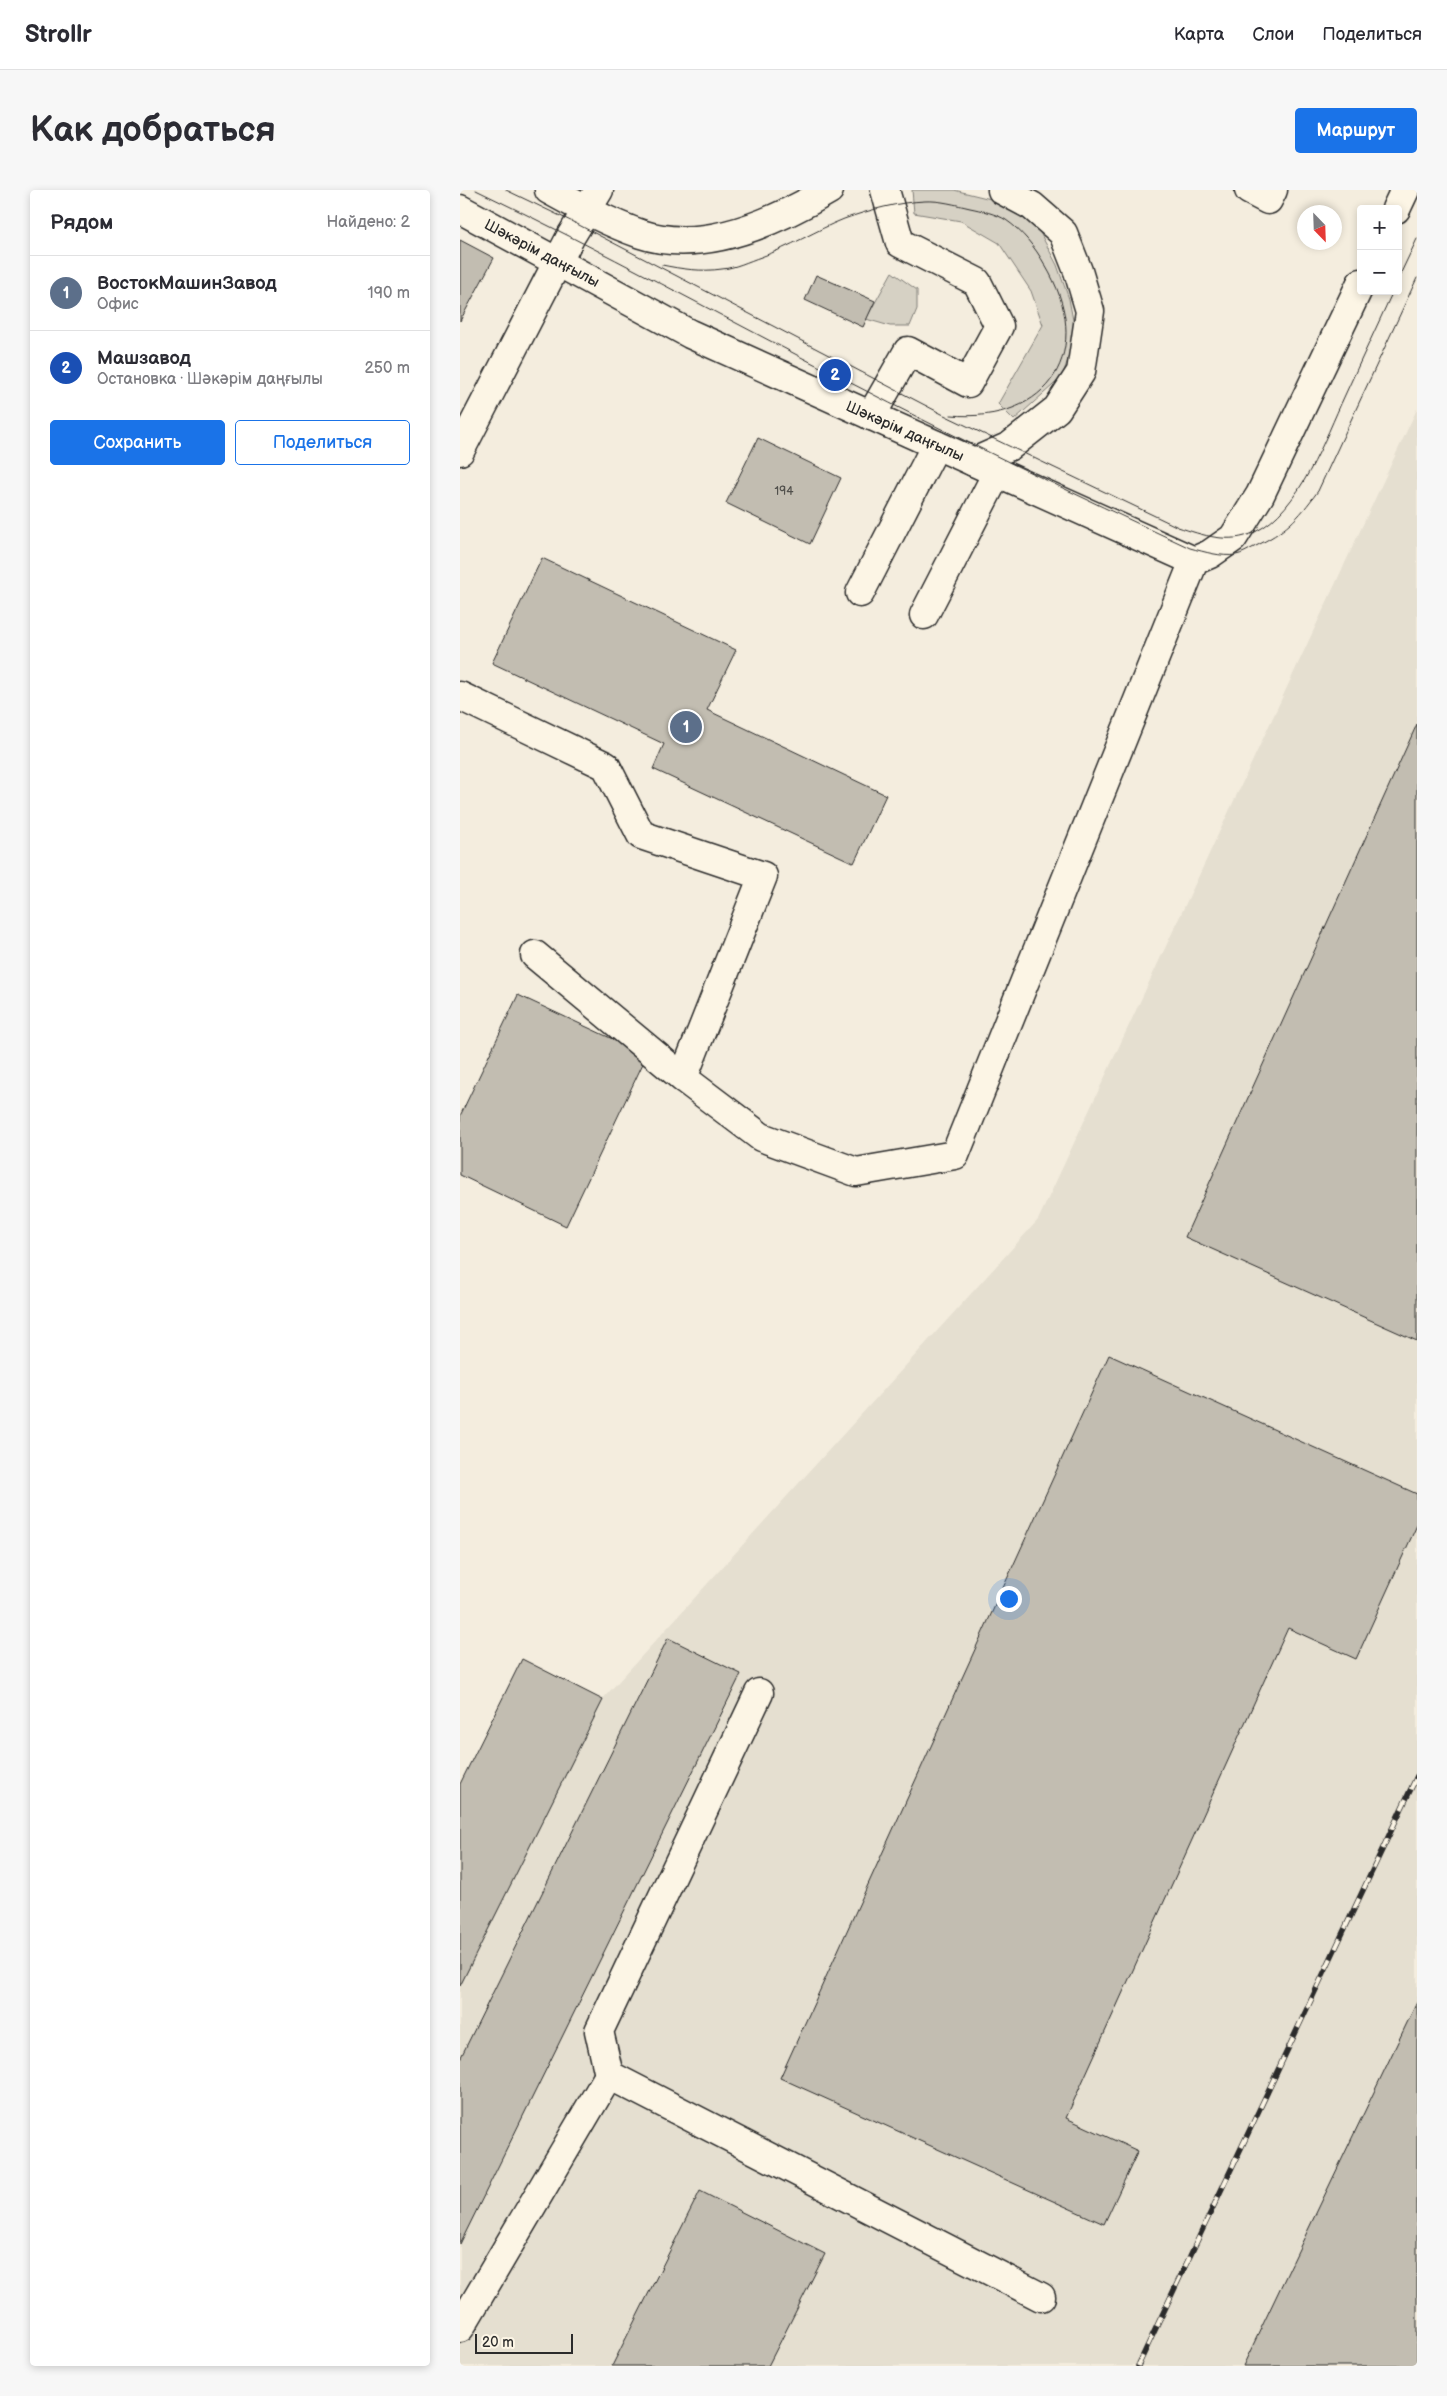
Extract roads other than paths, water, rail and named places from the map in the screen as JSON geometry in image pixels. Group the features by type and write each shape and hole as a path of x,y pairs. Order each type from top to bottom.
{"street":[{"path":"548,190 593,200 642,235 684,241 738,233 803,205 828,190"},
{"path":"870,416 908,351 968,383 999,326 977,282 900,243 885,190"},
{"name":"Шәкәрім даңғылы","path":"460,209 690,334 986,468 1057,410 1080,372 1090,311 1078,271 1063,233 1032,206 1002,190"},
{"path":"1249,190 1268,200 1274,190"},
{"path":"1398,205 1405,190"},
{"path":"460,451 558,261 593,200"},
{"path":"535,955 683,1078 760,1137 856,1172 955,1155 1194,561 1210,554 1233,538 1260,495 1357,291"},
{"path":"860,593 936,445"},
{"path":"924,615 986,468 1194,561"},
{"path":"460,696 606,766 641,835 763,876 683,1078"},
{"path":"460,2328 610,2075 599,2031 758,1693"},
{"path":"610,2075 1041,2297"}],"tram line":[{"path":"476,190 569,236 975,446 1190,548 1213,554 1240,554 1275,536 1304,510 1318,491 1417,278"},
{"path":"506,190 577,224 942,414 1178,527 1216,537 1236,538 1255,532 1271,522 1298,490 1320,451 1391,295"},
{"path":"662,265 699,270 732,267 772,253 844,219 905,203 942,202 983,211 1002,218 1023,234 1032,246 1045,265 1060,296 1066,326 1064,352 1054,375 1038,394 1015,407 986,415 951,415"},
{"path":"1402,271 1417,239"}],"railway":[{"path":"1138,2366 1417,1776"}],"place":[{"name":"Машзавод","path":"835,375"},
{"name":"ВостокМашинЗавод","path":"686,727"}]}
